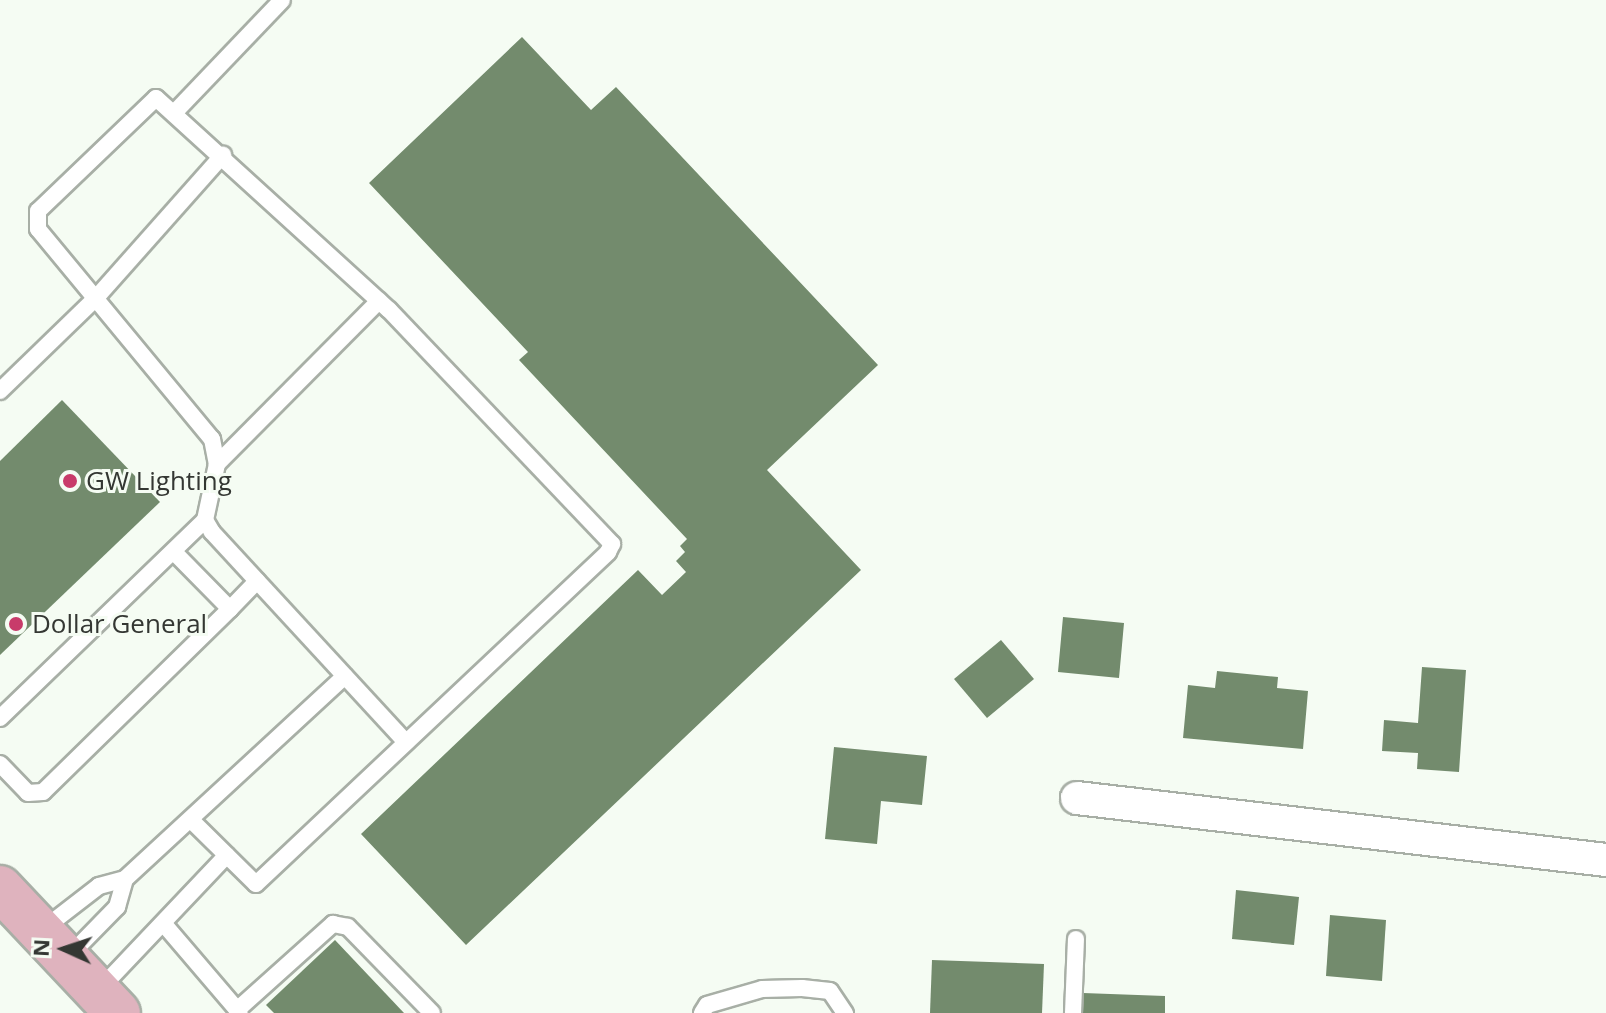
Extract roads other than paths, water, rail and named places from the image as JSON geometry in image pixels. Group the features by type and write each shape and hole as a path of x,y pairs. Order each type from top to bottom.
{"main road":[{"path":"0,888 108,1002"}],"street":[{"path":"1077,798 1606,860"}],"lane":[{"path":"176,111 282,0"},
{"path":"0,718 175,553 205,520 217,464 212,439 38,229 38,211 146,102 156,98 176,111 379,301 612,544 256,884 191,820"},
{"path":"0,391 95,299 223,155"},
{"path":"217,464 379,301"},
{"path":"205,520 406,742"},
{"path":"175,553 230,609"},
{"path":"0,764 28,793 43,792 257,581"},
{"path":"54,944 99,886 125,879 345,676"},
{"path":"108,1002 163,923 227,855"},
{"path":"54,944 117,907 125,879"},
{"path":"163,923 239,1011 333,924 348,927 432,1013"},
{"path":"1073,1013 1076,939"},
{"path":"702,1013 707,1005 762,989 802,988 830,991 845,1013"}],"place":[{"name":"GW Lighting","path":"70,481"},
{"name":"Dollar General","path":"16,624"}]}
